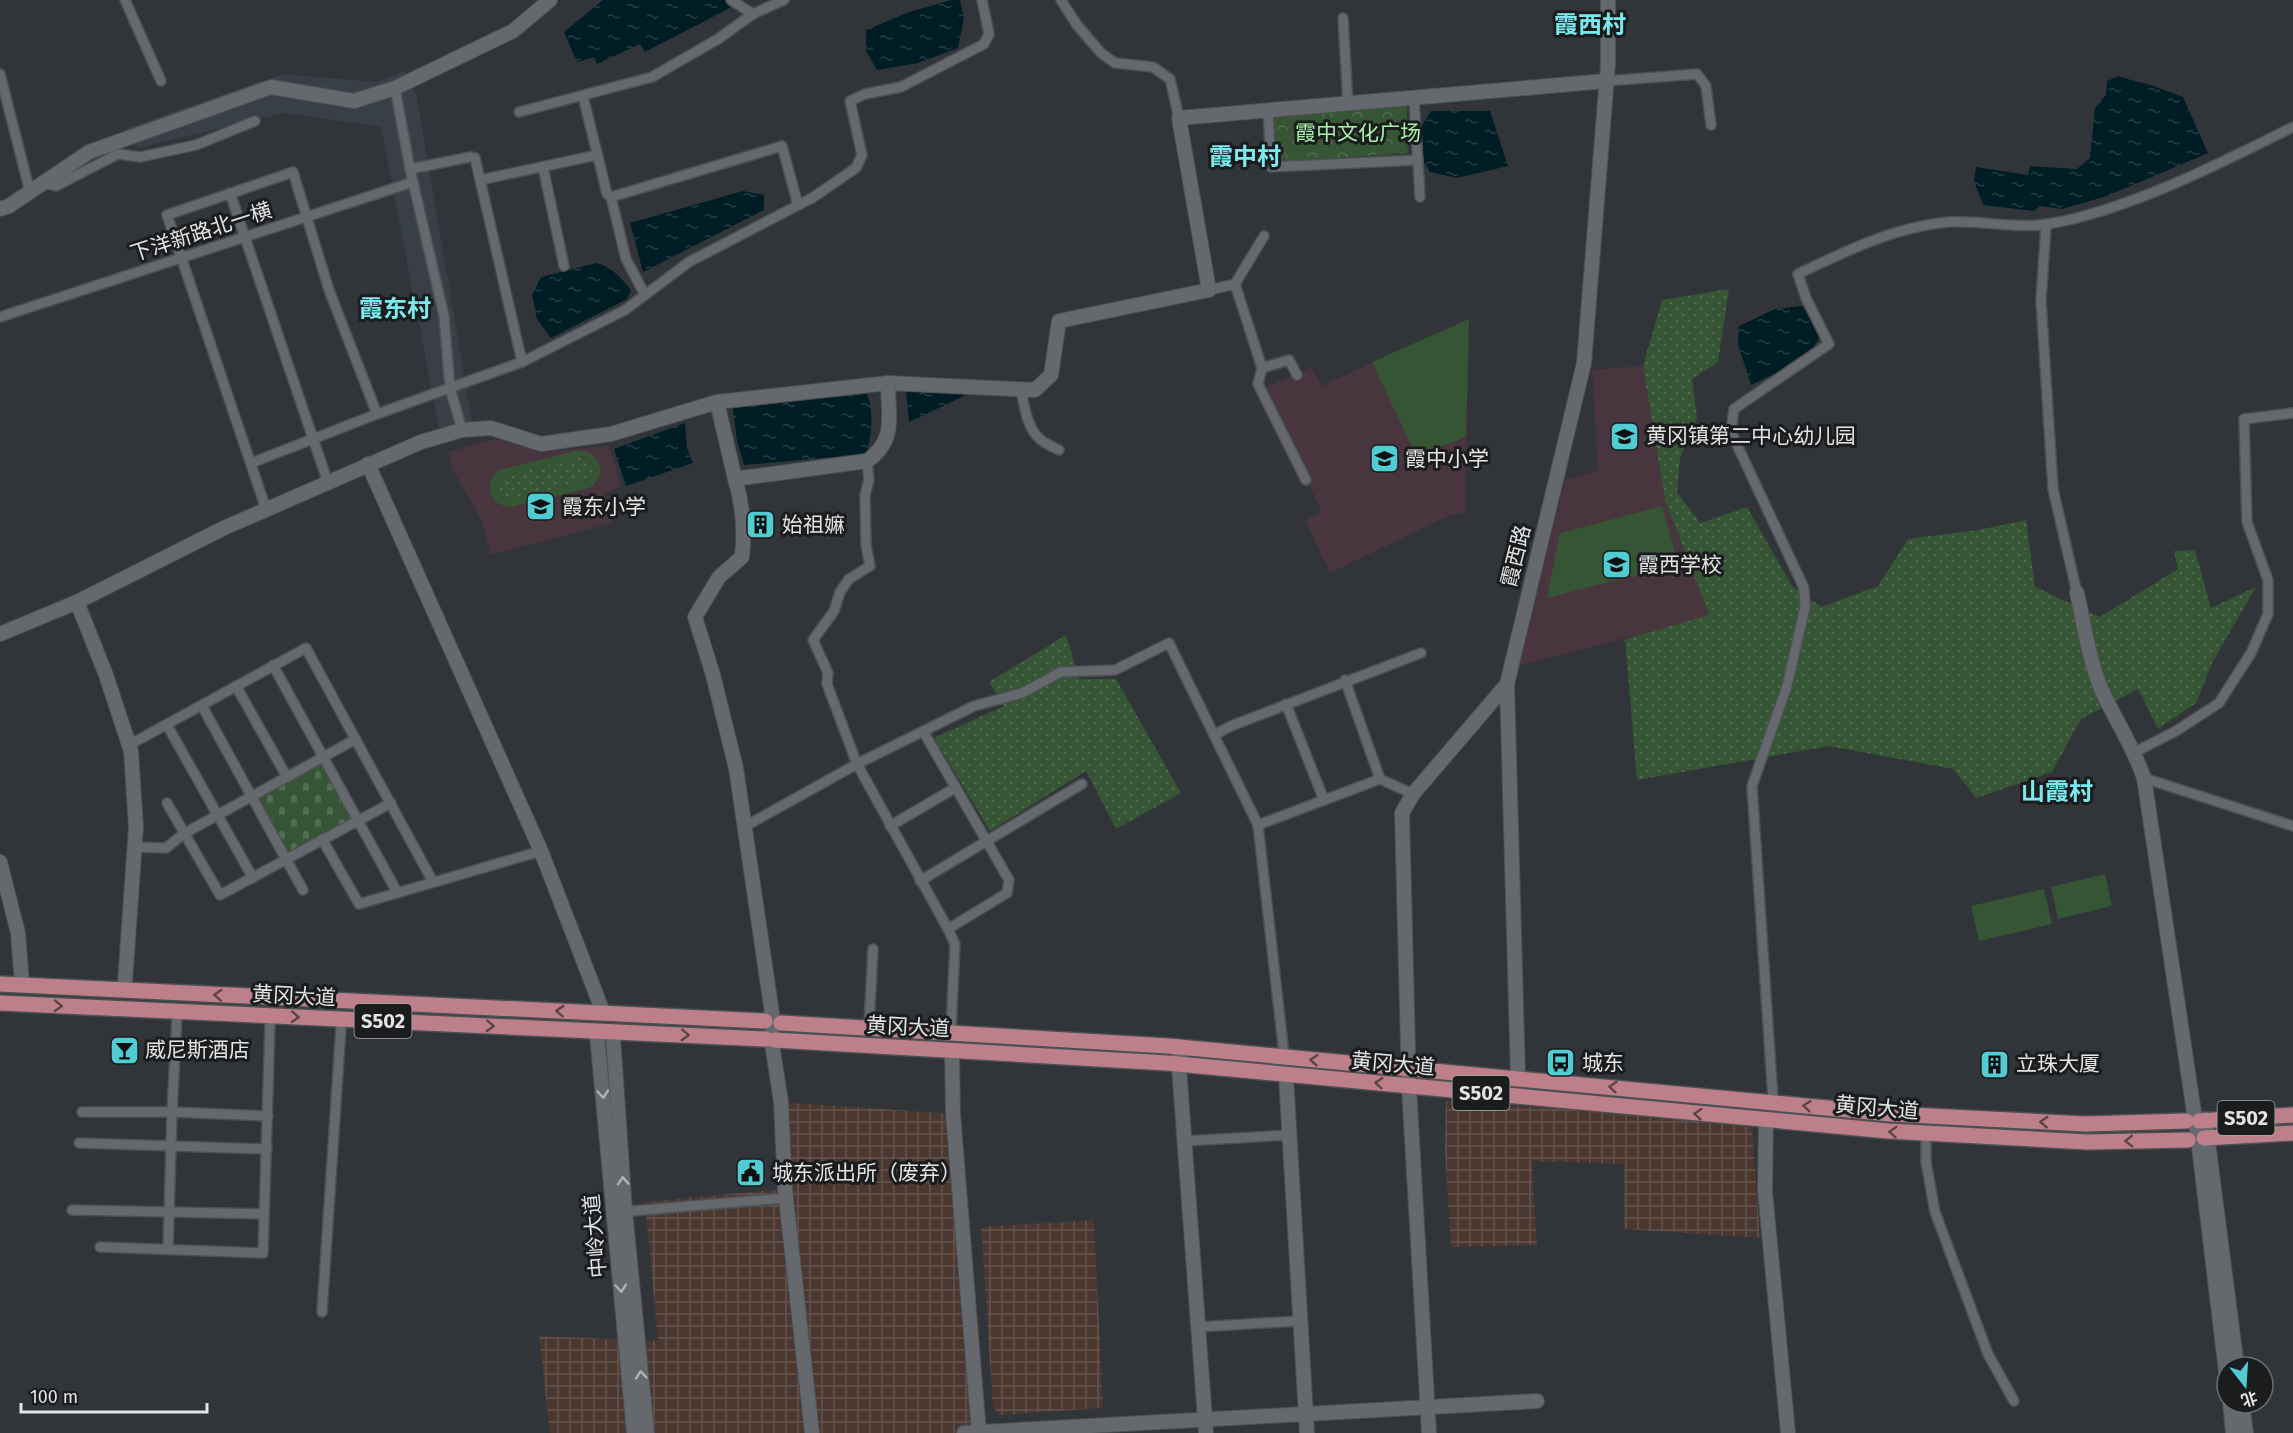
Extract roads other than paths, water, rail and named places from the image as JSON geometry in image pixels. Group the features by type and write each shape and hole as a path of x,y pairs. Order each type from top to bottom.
{"main road":[{"name":"黄冈大道","path":"0,984 773,1021 1168,1046 1891,1114 2085,1124 2293,1115"},
{"name":"黄冈大道","path":"0,1003 770,1039 1167,1064 1888,1131 2087,1142 2188,1140"},
{"name":"S502","path":"2204,1138 2293,1133"}],"street":[{"path":"124,0 161,81"},
{"path":"0,209 9,206 89,152 272,87 354,101 395,88 513,32 550,0"},
{"path":"731,0 753,14"},
{"path":"519,112 652,77 718,39 753,14 784,0"},
{"path":"251,463 312,438 522,362 625,310 690,262 798,205 856,168 862,155 850,101 864,93 901,87 984,44 989,34 982,0"},
{"path":"1061,0 1077,25 1101,52 1115,63 1153,67 1170,79 1209,290"},
{"name":"霞西路","path":"1429,1433 1409,1087 1402,813 1413,794 1507,684 1584,363 1606,81 1608,0"},
{"path":"1343,18 1348,104"},
{"path":"0,74 30,192"},
{"path":"1179,118 1697,74 1706,86 1711,125"},
{"path":"395,88 413,182 444,316 450,388 462,430"},
{"path":"583,96 626,259 645,295"},
{"path":"1414,98 1420,197"},
{"path":"1268,111 1271,167 1418,160"},
{"path":"43,183 56,186 118,154 140,157 196,145 255,120"},
{"path":"1773,1099 1752,786 1787,686 1805,607 1804,588 1731,432 1734,409 1829,344 1806,298 1798,274 1864,243 1907,229 1948,222 2046,224 2095,212 2143,196 2238,155 2293,127"},
{"path":"611,197 782,146 798,205"},
{"path":"480,180 597,155"},
{"path":"411,169 470,157 475,158 522,362"},
{"path":"543,166 564,266"},
{"path":"266,509 167,215 293,172 330,290 377,414"},
{"name":"下洋新路北一横","path":"0,317 413,182"},
{"path":"230,193 328,483"},
{"path":"2046,224 2041,301 2053,489 2091,658 2102,690 2135,752 2144,778 2196,1120 2235,1355"},
{"path":"0,634 77,602 266,509 421,441 462,430 491,428 541,444 611,434 717,402 888,383 1035,390 1051,375 1059,321 1235,284 1264,236"},
{"path":"1235,284 1262,368 1258,384 1306,480"},
{"path":"1262,368 1289,360 1297,375"},
{"path":"735,479 867,461 878,453 888,437 888,383"},
{"path":"1021,389 1024,408 1033,429 1040,440 1059,450"},
{"path":"717,402 740,494 744,532 742,557 718,577 695,617 713,675 736,768 773,1021 772,1044 781,1102 786,1198 812,1433"},
{"path":"2135,752 2176,731 2219,703 2251,653 2268,614 2268,580 2247,522 2244,419 2293,413"},
{"path":"867,461 869,480 865,495 866,545 870,566 849,579 840,592 834,612 813,640 828,673 827,684 857,764 955,944 951,1030"},
{"path":"368,464 541,851 603,1012"},
{"path":"77,602 106,675 131,751 136,826 125,982"},
{"path":"744,827 857,764 974,706 1022,693 1061,672 1115,670 1169,643 1258,825 1284,1053"},
{"path":"129,745 306,648 433,882"},
{"path":"1214,735 1345,680 1421,653"},
{"path":"273,665 397,892"},
{"path":"1345,680 1380,779"},
{"path":"1507,684 1518,1077"},
{"path":"236,686 287,777"},
{"path":"1286,704 1324,800"},
{"path":"202,706 303,890"},
{"path":"167,724 253,878"},
{"path":"923,732 1009,880 1007,893 948,929"},
{"path":"134,847 166,848 185,833 218,814 356,739"},
{"path":"2144,778 2293,826"},
{"path":"1258,825 1380,779 1413,794"},
{"path":"920,881 1082,784"},
{"path":"890,826 955,788"},
{"path":"167,803 220,895 391,803"},
{"path":"322,839 359,904 541,851"},
{"path":"0,862 18,933 22,984"},
{"path":"869,1024 873,949"},
{"path":"168,1249 171,1112 177,1016"},
{"path":"100,1247 263,1253 270,1023"},
{"path":"322,1312 341,1027"},
{"name":"中岭大道","path":"597,1035 647,1433"},
{"name":"中岭大道","path":"613,1036 619,1212 634,1433"},
{"path":"1179,1046 1205,1427"},
{"path":"951,1053 953,1114 979,1433"},
{"path":"1286,1076 1307,1433"},
{"path":"81,1112 171,1112 268,1116"},
{"path":"1766,1120 1765,1191 1788,1433"},
{"path":"2196,1120 2224,1355"},
{"path":"1185,1141 1289,1135"},
{"path":"1926,1135 1926,1162 1935,1212 1988,1354 2014,1401"},
{"path":"80,1143 267,1149"},
{"path":"619,1212 786,1198"},
{"path":"72,1210 264,1214"},
{"path":"1198,1327 1299,1321"},
{"path":"964,1433 1205,1427 1306,1415 1537,1401"},
{"path":"2232,1415 2234,1433"},
{"path":"2244,1415 2246,1433"}],"water":[{"path":"603,0 740,0 726,10 645,52 640,44 597,64 594,57 577,62 564,32"},
{"path":"952,0 960,0 964,18 958,48 918,63 877,70 866,51 866,30 909,12"},
{"path":"2118,76 2183,97 2208,153 2107,196 2062,209 2040,206 2034,211 1983,205 1974,181 1976,167 2028,175 2030,166 2077,169 2090,158 2095,108 2106,95 2107,81"},
{"path":"1431,111 1490,111 1508,166 1457,178 1430,172 1421,157 1419,130"},
{"path":"743,191 764,195 764,210 643,272 630,223"},
{"path":"597,263 612,270 631,290 627,299 551,338 537,319 532,295 541,277"},
{"path":"1802,306 1811,317 1819,337 1815,344 1800,359 1751,385 1738,344 1739,326 1775,309"},
{"path":"954,390 966,395 909,422 906,391"},
{"path":"867,394 871,408 871,424 866,454 744,465 737,441 733,408"},
{"path":"685,423 687,448 693,463 626,486 614,449"}],"place":[{"name":"黄冈镇第二中心幼儿园","path":"1625,436"},
{"name":"霞中小学","path":"1384,459"},
{"name":"霞东小学","path":"541,507"},
{"name":"始祖嫲","path":"761,525"},
{"name":"霞西学校","path":"1617,565"},
{"name":"威尼斯酒店","path":"124,1050"},
{"name":"城东","path":"1561,1063"},
{"name":"立珠大厦","path":"1995,1064"},
{"name":"城东派出所（废弃）","path":"751,1173"}],"district":[{"name":"霞西村","path":"1590,25"},
{"name":"霞中村","path":"1245,157"},
{"name":"霞东村","path":"395,309"},
{"name":"山霞村","path":"2057,792"}],"park label":[{"name":"霞中文化广场","path":"1358,133"}]}
